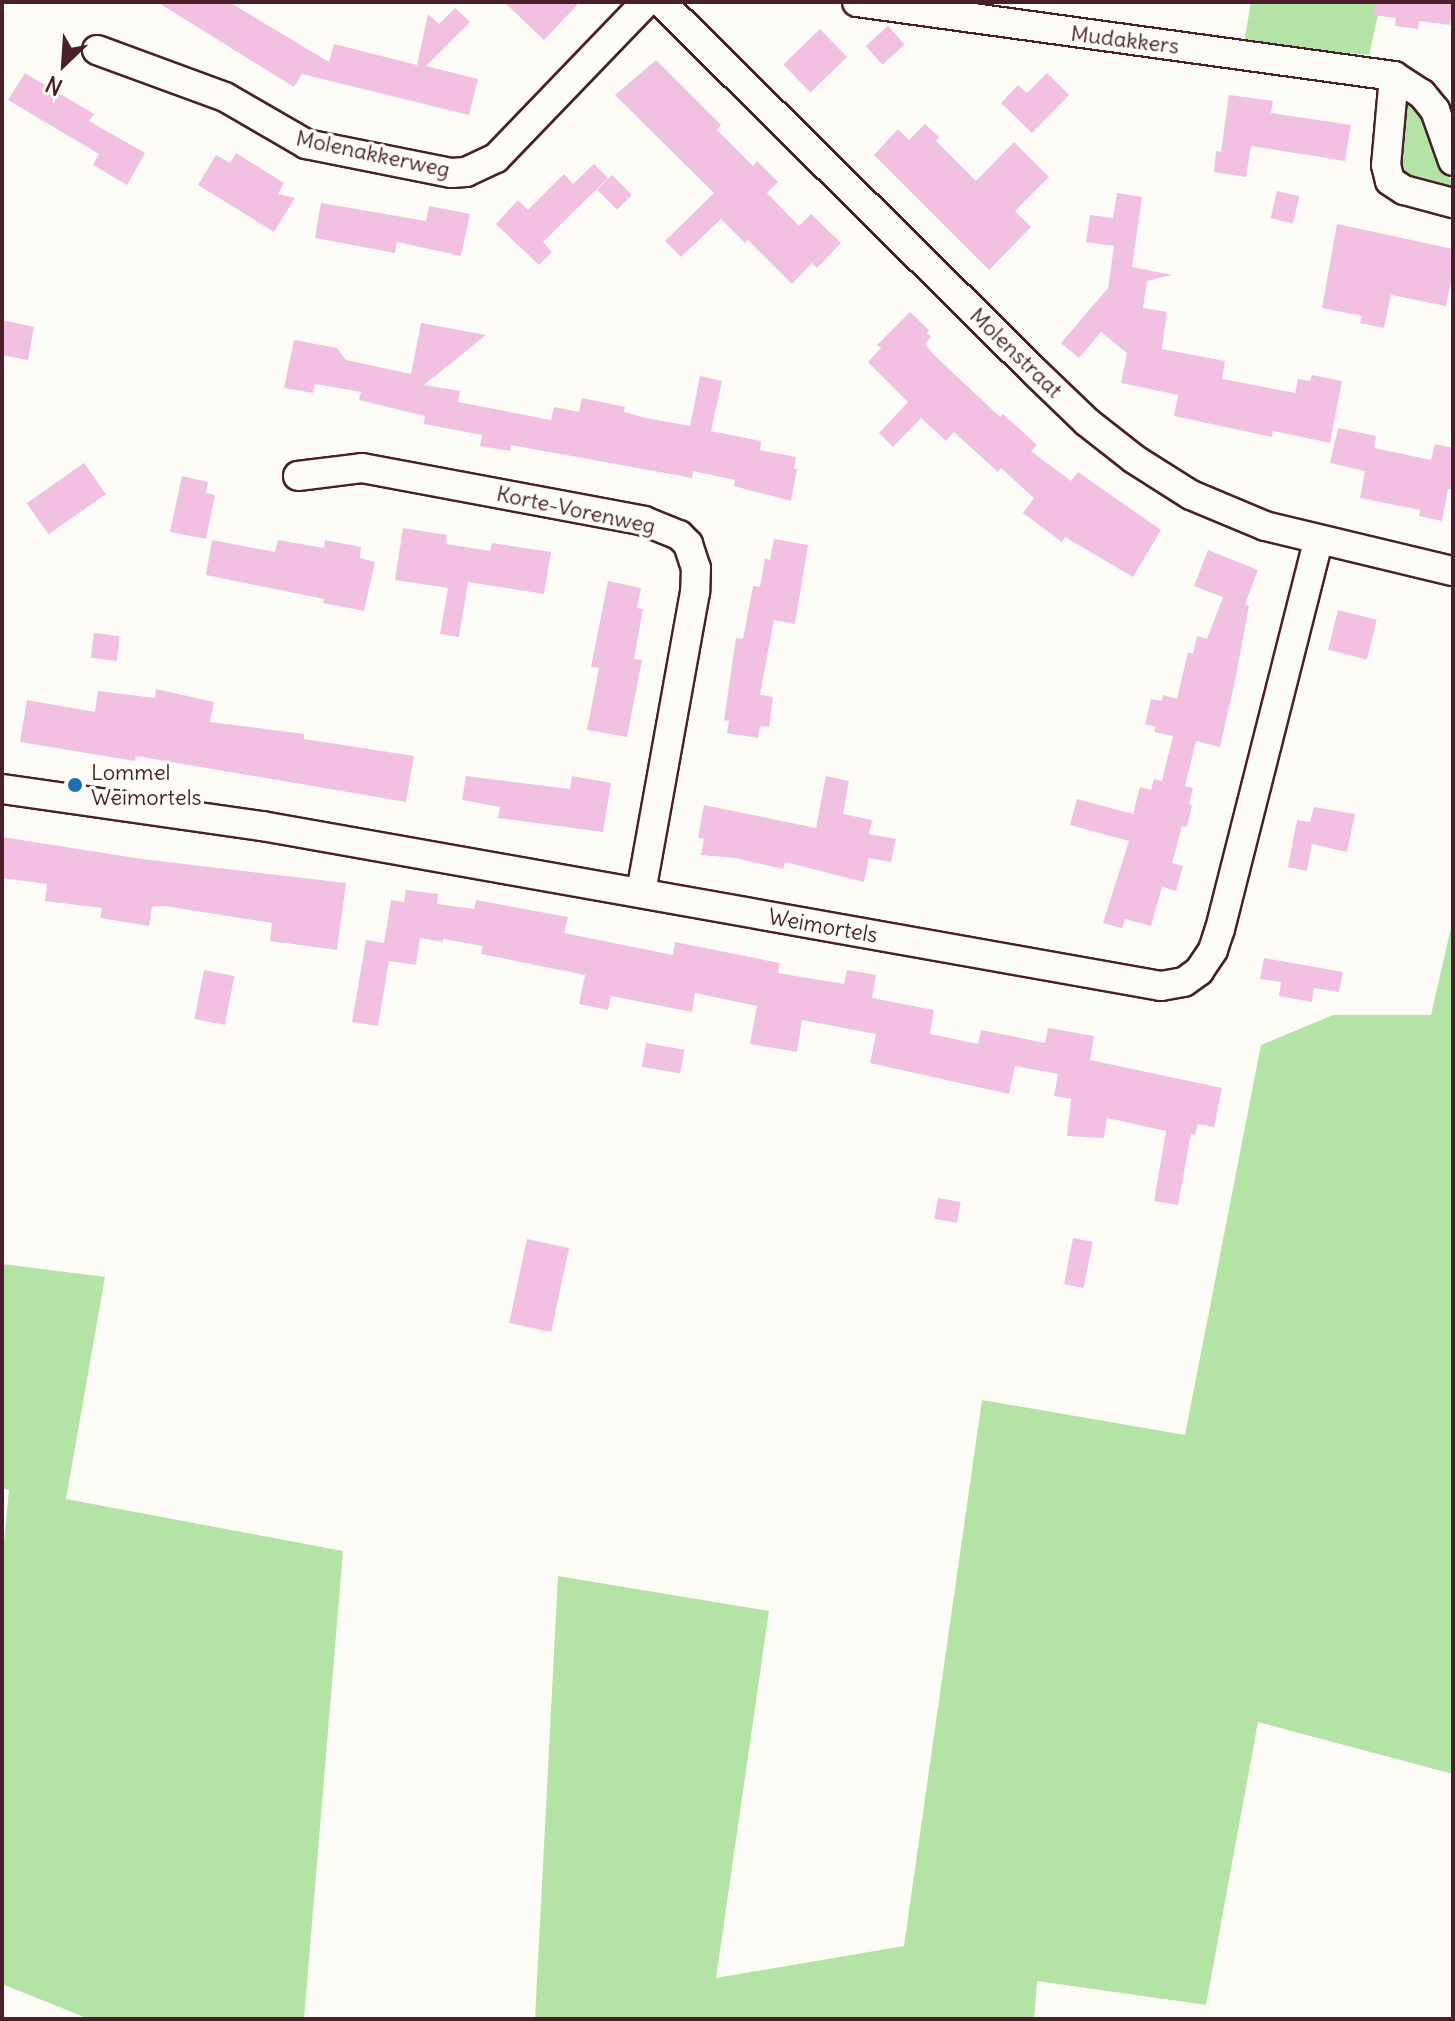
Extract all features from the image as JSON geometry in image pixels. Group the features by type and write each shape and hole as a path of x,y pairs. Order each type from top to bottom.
{"street":[{"name":"Molenakkerweg","path":"97,50 225,97 306,144 451,173 466,172 496,158 646,2"},
{"name":"Molenstraat","path":"661,2 1087,422 1134,459 1191,495 1265,526 1453,571"},
{"name":"Mudakkers","path":"857,2 944,9 1394,76 1422,94 1435,110 1453,161"},
{"path":"1394,76 1386,165 1390,181 1404,190 1453,203"},
{"name":"Korte-Vorenweg","path":"298,476 362,468 644,521 679,535 688,544 696,568 695,592 641,892"},
{"name":"Weimortels","path":"2,789 262,826 1161,986 1184,982 1199,971 1220,929 1318,541"}],"green space":[{"path":"1251,2 1381,2 1369,55 1244,43"},
{"path":"1409,95 1420,105 1452,183 1448,192 1409,182 1398,168 1402,100"},
{"path":"1453,919 1453,1774 1258,1722 1206,2005 1037,1981 1034,2019 535,2019 558,1576 769,1611 716,1978 904,1946 982,1400 1185,1435 1261,1045 1333,1015 1431,1015"},
{"path":"2,1264 105,1277 66,1499 343,1551 304,2019 89,2019 2,1984 2,1562 9,1490 2,1488"}],"building":[{"path":"157,2 229,2 329,62 334,44 417,65 428,14 439,24 455,8 470,22 426,66 478,79 469,115 302,74 294,87"},
{"path":"504,2 580,2 544,40"},
{"path":"1375,2 1453,2 1450,25 1419,21 1418,29 1395,26 1396,18 1374,15"},
{"path":"888,26 905,45 882,65 866,46"},
{"path":"820,29 847,57 810,92 783,64"},
{"path":"656,60 721,125 717,130 753,166 757,161 778,182 767,193 799,226 811,214 841,243 817,268 812,263 792,284 748,240 745,243 721,219 681,257 665,241 714,193 615,95"},
{"path":"25,73 94,114 89,121 145,153 127,185 93,165 99,154 8,100"},
{"path":"1047,73 1069,95 1032,133 1001,103 1018,85 1027,93"},
{"path":"1229,95 1273,101 1271,113 1351,125 1345,161 1251,146 1246,177 1214,172 1216,151 1221,152"},
{"path":"925,124 939,137 936,141 976,181 1014,142 1049,177 1015,211 1031,227 989,270 874,155 898,129 909,140"},
{"path":"236,153 284,183 278,194 295,198 274,232 198,185 216,155 230,163"},
{"path":"594,164 608,178 543,242 552,252 539,265 496,224 518,200 528,210 564,174 573,184"},
{"path":"612,175 632,195 617,210 597,190"},
{"path":"1277,191 1299,196 1293,223 1271,218"},
{"path":"1117,193 1142,197 1132,267 1172,275 1147,281 1143,308 1167,312 1162,349 1225,361 1222,379 1295,393 1298,379 1310,381 1312,375 1342,381 1330,443 1273,431 1272,437 1174,416 1178,395 1121,383 1127,353 1101,332 1079,358 1061,343 1108,288 1114,246 1086,242 1090,215 1113,218"},
{"path":"321,203 426,221 429,206 470,214 461,256 397,242 395,253 315,238"},
{"path":"1337,224 1453,249 1453,272 1446,306 1391,295 1384,328 1360,323 1362,316 1322,308"},
{"path":"910,312 929,330 927,333 931,337 925,344 933,354 1000,417 1003,414 1037,445 1031,451 1071,481 1078,472 1161,530 1133,577 1065,537 1062,542 1023,513 1034,498 1001,468 998,472 954,432 946,441 921,418 893,447 879,433 908,402 868,362 881,348 877,345"},
{"path":"2,320 34,327 28,360 2,355"},
{"path":"421,323 486,335 424,385 460,391 458,402 551,420 554,407 579,412 582,398 625,407 624,412 646,418 690,426 700,376 722,381 711,431 761,441 760,450 796,457 791,501 734,486 735,480 693,471 692,478 511,445 510,451 480,446 482,435 424,424 425,416 359,400 361,392 315,384 313,393 284,388 294,340 337,348 346,360 411,374"},
{"path":"1338,428 1376,436 1374,448 1431,460 1435,444 1453,448 1453,490 1448,489 1442,521 1419,516 1420,510 1360,498 1365,471 1330,463"},
{"path":"84,463 106,494 48,534 27,503"},
{"path":"182,476 208,482 206,493 215,495 206,539 170,532"},
{"path":"403,528 447,535 446,544 490,551 492,543 551,552 544,594 468,582 459,637 440,634 448,588 395,580"},
{"path":"774,539 808,545 795,624 774,620 760,695 773,697 769,727 760,726 758,738 727,733 729,721 724,720 736,638 743,639 753,586 760,587 765,558 770,560"},
{"path":"212,540 275,552 278,540 324,548 325,540 361,547 360,558 375,562 364,611 323,603 324,599 206,575"},
{"path":"1208,550 1258,570 1245,604 1249,606 1220,747 1196,741 1185,786 1193,788 1189,804 1192,805 1187,827 1182,826 1172,863 1183,866 1176,891 1162,887 1151,926 1125,919 1122,928 1103,923 1129,841 1070,825 1077,799 1133,814 1140,787 1151,790 1154,779 1162,781 1173,736 1154,732 1156,727 1145,724 1151,699 1162,701 1163,695 1177,699 1188,652 1193,654 1197,636 1207,639 1223,597 1194,586"},
{"path":"608,581 641,588 637,608 643,609 634,659 642,660 627,737 587,730 599,668 591,667"},
{"path":"1338,610 1377,620 1367,659 1328,650"},
{"path":"94,633 120,636 117,661 91,658"},
{"path":"156,689 214,702 210,722 304,734 304,739 414,756 406,802 136,756 135,761 20,742 27,700 95,712 98,691 155,698"},
{"path":"466,776 570,789 572,776 611,783 603,832 498,818 500,807 462,800"},
{"path":"826,776 849,781 843,814 872,820 869,834 896,839 891,862 869,858 864,882 785,862 783,869 735,858 701,855 704,839 698,838 704,805 816,828"},
{"path":"1314,807 1355,814 1347,852 1312,844 1307,871 1288,867 1297,820 1310,822"},
{"path":"2,837 142,859 346,883 337,950 270,941 272,923 164,906 152,907 149,926 100,918 102,908 45,901 47,884 2,878"},
{"path":"406,890 438,894 437,904 474,909 476,900 568,917 564,933 673,955 675,942 780,963 778,973 844,984 847,970 876,975 872,998 934,1010 930,1034 978,1044 981,1030 1045,1043 1048,1028 1094,1036 1090,1060 1222,1088 1214,1127 1198,1124 1195,1135 1191,1134 1178,1205 1154,1201 1166,1131 1107,1118 1104,1138 1067,1136 1071,1099 1054,1096 1058,1074 1015,1066 1009,1094 870,1063 876,1034 802,1020 797,1052 750,1044 757,1006 695,993 692,1012 611,996 608,1010 579,1004 585,975 481,954 483,946 443,939 443,942 420,938 416,965 389,961 378,1026 352,1022 366,940 384,943 391,900 404,902"},
{"path":"1264,958 1343,972 1339,992 1314,988 1312,1002 1279,996 1281,982 1260,979"},
{"path":"204,970 234,976 225,1025 194,1019"},
{"path":"646,1043 684,1050 680,1073 642,1067"},
{"path":"938,1198 961,1202 957,1223 934,1219"},
{"path":"1073,1238 1093,1242 1084,1288 1064,1284"},
{"path":"527,1239 569,1248 551,1332 509,1323"}],"place":[{"name":"Lommel Weimortels","path":"75,785"}]}
